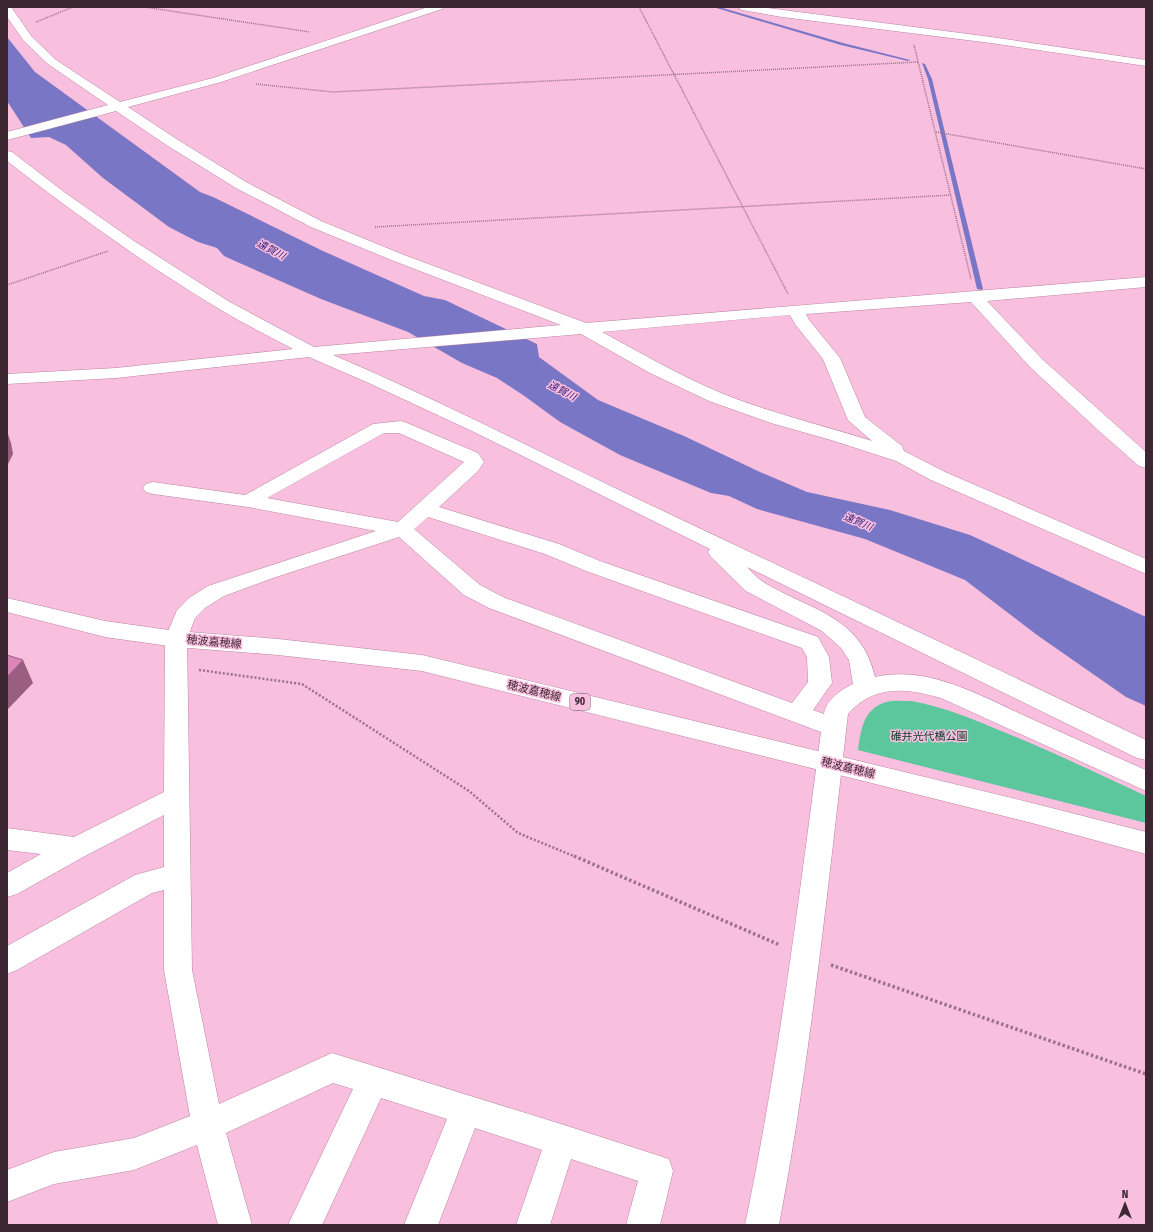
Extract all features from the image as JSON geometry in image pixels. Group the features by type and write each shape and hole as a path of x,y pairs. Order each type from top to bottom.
{"street":[{"path":"7,136 218,80 438,7"},
{"path":"742,7 782,14 984,39 1146,63"},
{"path":"7,9 28,39 52,62 117,107 241,185 316,224 398,258 583,328 656,369 715,397 778,419 904,457"},
{"path":"7,156 129,244 222,304 311,352 377,380 478,427 1146,752"},
{"path":"7,379 116,373 311,352 796,310 975,297 1146,282"},
{"path":"975,297 1036,362 1104,426 1146,462"},
{"path":"796,310 801,320 831,358 858,420 904,457 938,476 1146,567"},
{"path":"235,1225 207,1125 178,970 176,638 184,615 197,603 216,591 266,573 402,529 471,467 474,462 471,457 401,427 392,426 380,428 248,501"},
{"path":"153,488 248,501 402,529 472,590 497,602 833,728"},
{"path":"424,509 552,549 593,566 810,643 818,657 820,683 797,714"},
{"path":"702,537 754,586 830,626 849,642 860,660 866,688"},
{"name":"穂波嘉穂線","path":"7,605 105,629 176,638 278,647 422,663 828,764 1032,812 1146,843"},
{"path":"762,1225 776,1154 806,956 828,764 836,711 852,694 875,684 899,682 924,685 949,692 1146,781"},
{"path":"7,886 76,848 177,797"},
{"path":"7,838 76,848"},
{"path":"7,961 145,883 177,874"},
{"path":"7,1186 54,1168 134,1154 207,1125 332,1068 657,1171 643,1225"},
{"path":"305,1225 373,1082"},
{"path":"421,1225 466,1110"},
{"path":"533,1225 561,1140"}],"path":[{"path":"32,24 73,7"},
{"path":"144,7 346,38"},
{"path":"638,7 796,310"},
{"path":"218,80 298,90 333,92 918,62 937,132 975,297"},
{"path":"937,132 1146,169"},
{"path":"370,226 377,228 951,194"},
{"path":"7,285 129,244"},
{"path":"176,667 302,684 469,791 518,833 608,869 806,956 1146,1074"}],"green space":[{"name":"碓井光代橋公園","path":"889,701 911,701 948,710 983,723 1042,748 1146,796 1146,823 858,750 864,721 872,710 878,705"}],"water":[{"name":"遠賀川","path":"7,37 35,72 200,192 323,251 424,296 445,300 537,344 539,357 598,400 684,436 760,472 807,492 890,510 970,535 1146,617 1146,706 1126,697 1037,635 965,580 865,539 757,509 729,496 711,493 620,455 560,422 497,378 462,363 408,332 321,299 224,256 217,248 198,242 169,227 103,178 66,145 49,137 31,138 7,101"}],"building":[{"path":"7,655 23,660 7,677"}],"waterway":[{"path":"715,7 842,44 908,60"},
{"path":"923,64 930,79 980,289"}]}
